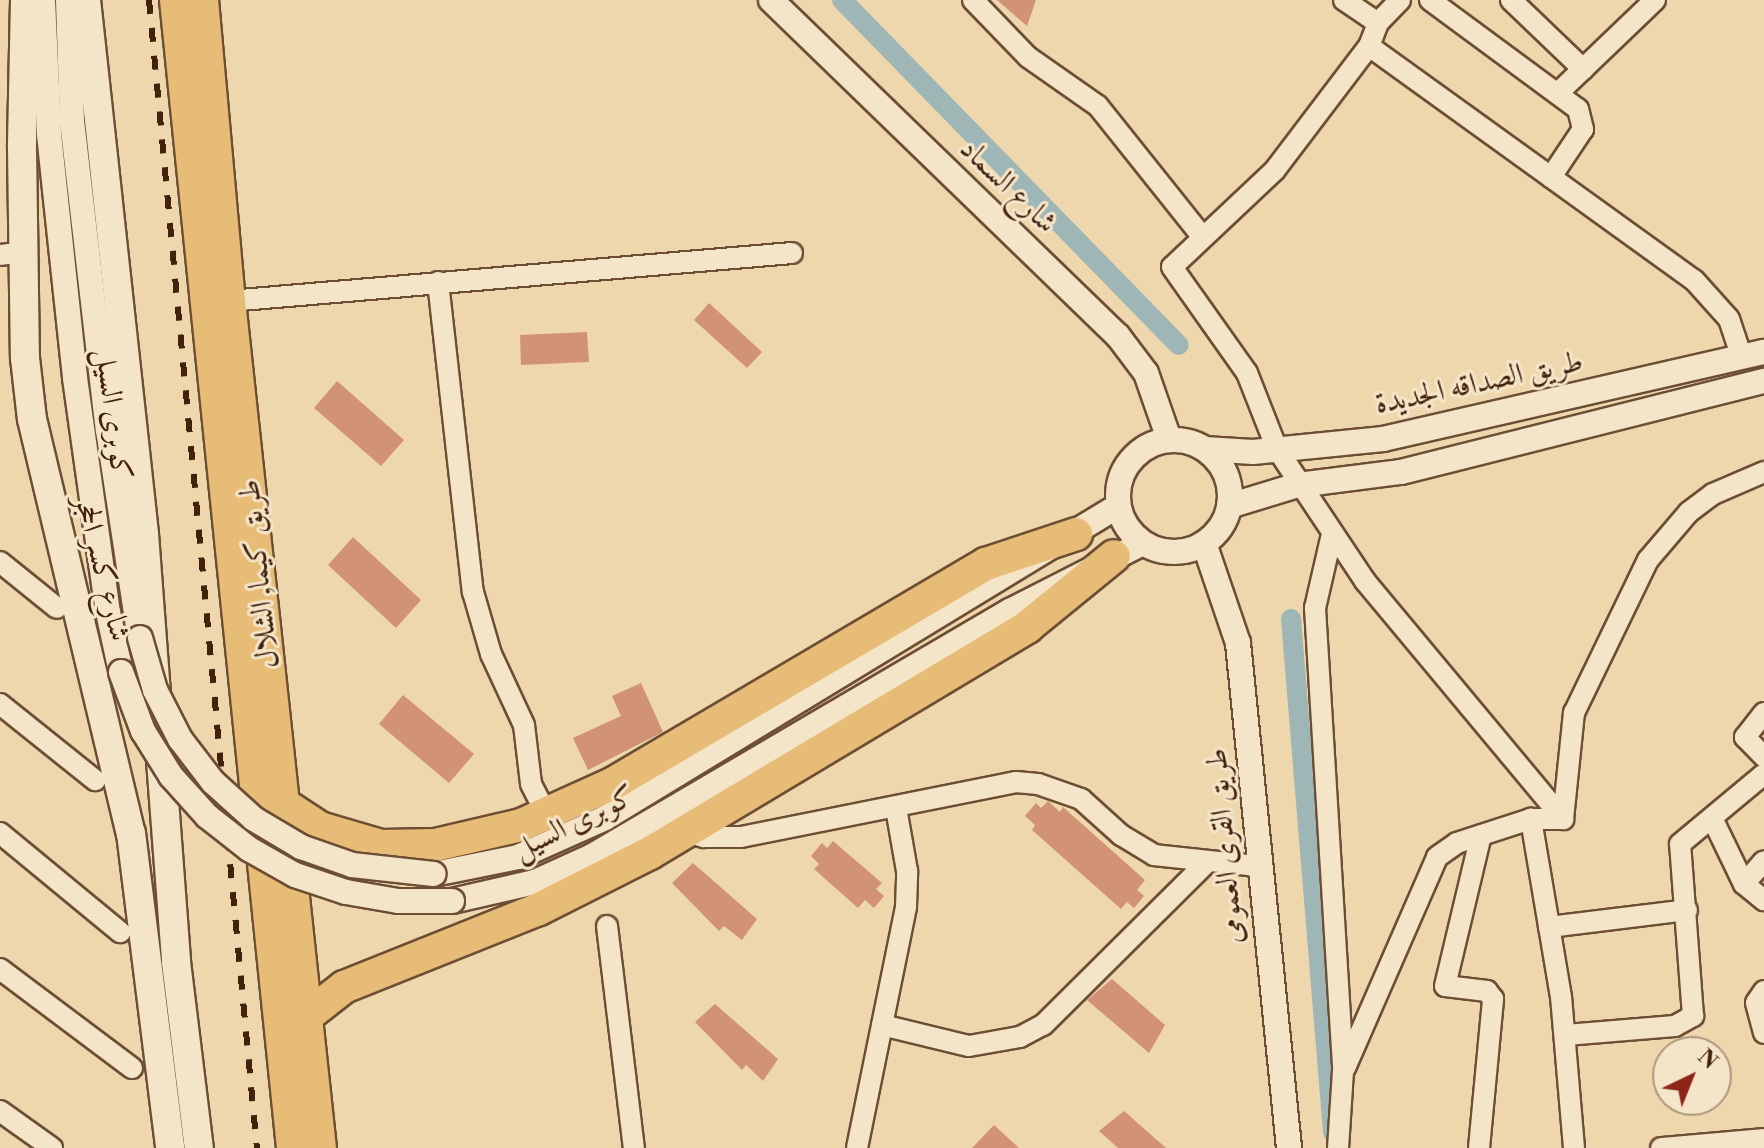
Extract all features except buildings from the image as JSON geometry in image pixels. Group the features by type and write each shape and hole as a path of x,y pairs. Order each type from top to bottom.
{"highway":[{"name":"طريق كيما, الشلال","path":"176,0 197,96 229,301 320,1148"},
{"name":"طريق كيما, الشلال","path":"202,0 197,96 293,1148"},
{"path":"285,805 340,837 392,846 467,840 547,815 614,783 986,564 1076,534"},
{"path":"307,1016 344,987 539,909 685,831 1027,627 1128,550"}],"main road":[{"name":"شارع كسر الحجر","path":"25,0 12,253 32,419 131,833 170,1148"},
{"name":"شارع كسر الحجر","path":"86,0 148,580 176,962 199,1148"}],"street":[{"name":"كوبرى السيل","path":"43,0 49,134 75,378 108,612 121,672 143,731 171,776 207,816 249,849 295,875 346,892 398,901 452,901 535,882 592,856 997,618 1128,550"},
{"name":"كوبرى السيل","path":"68,0 72,121 108,430 140,638 155,690 180,739 213,782 254,819 301,847 352,865 434,874 518,857 605,818 1118,506"},
{"name":"شارع السماد","path":"771,0 1118,336 1151,384 1169,439"},
{"path":"973,0 1028,57 1098,106 1201,235"},
{"path":"1344,0 1378,23"},
{"path":"1400,0 1378,23 1369,46 1275,170 1239,208 1201,235 1172,267 1247,373 1277,449 1332,534 1391,616 1563,819"},
{"path":"1430,0 1559,92 1584,122 1551,177"},
{"path":"1511,0 1583,69"},
{"path":"1559,92 1646,3"},
{"path":"1369,46 1714,297 1753,355"},
{"path":"229,301 792,253"},
{"path":"438,282 473,592 491,654 524,725 531,784 547,815"},
{"name":"طريق الصداقه الجديدة","path":"1205,449 1277,449 1383,439 1753,355"},
{"path":"1229,506 1298,485 1401,472 1764,381"},
{"path":"1169,439 1205,449 1226,474 1229,506 1216,534 1204,543 1173,552 1128,550 1131,533 1118,506 1121,478 1135,454 1169,439"},
{"path":"1563,819 1574,713 1648,560 1689,512 1713,494 1764,472"},
{"path":"1332,534 1315,608 1343,1071 1338,1148"},
{"name":"طريق القرى العمومى","path":"1204,543 1238,643 1257,866 1289,1148"},
{"path":"0,562 57,608"},
{"path":"0,704 95,780"},
{"path":"1764,713 1745,737 1764,757"},
{"path":"1566,1035 1675,1026 1693,1016 1680,844 1684,836 1713,820 1764,774"},
{"path":"685,831 722,839 896,808 1016,782 1038,784 1081,799 1145,850 1205,864 1257,866"},
{"path":"857,1148 906,907 907,871 896,808"},
{"path":"1343,1071 1428,871 1448,848 1531,819 1563,819"},
{"path":"1531,819 1566,1035 1574,1148"},
{"path":"1713,820 1744,884 1764,900"},
{"path":"0,833 120,932"},
{"path":"1479,1148 1493,999 1487,991 1445,986 1481,835"},
{"path":"1744,884 1764,861"},
{"path":"882,1025 969,1046 1020,1037 1043,1025 1205,864"},
{"path":"1549,927 1687,910"},
{"path":"607,926 634,1148"},
{"path":"0,969 132,1068"},
{"path":"1764,991 1756,1003 1764,1033"},
{"path":"0,1111 52,1148"},
{"path":"1661,1148 1764,1139"}],"waterway":[{"path":"842,0 1179,345"},
{"path":"1291,619 1333,1132"}],"railway":[{"path":"149,0 257,1148"}]}
